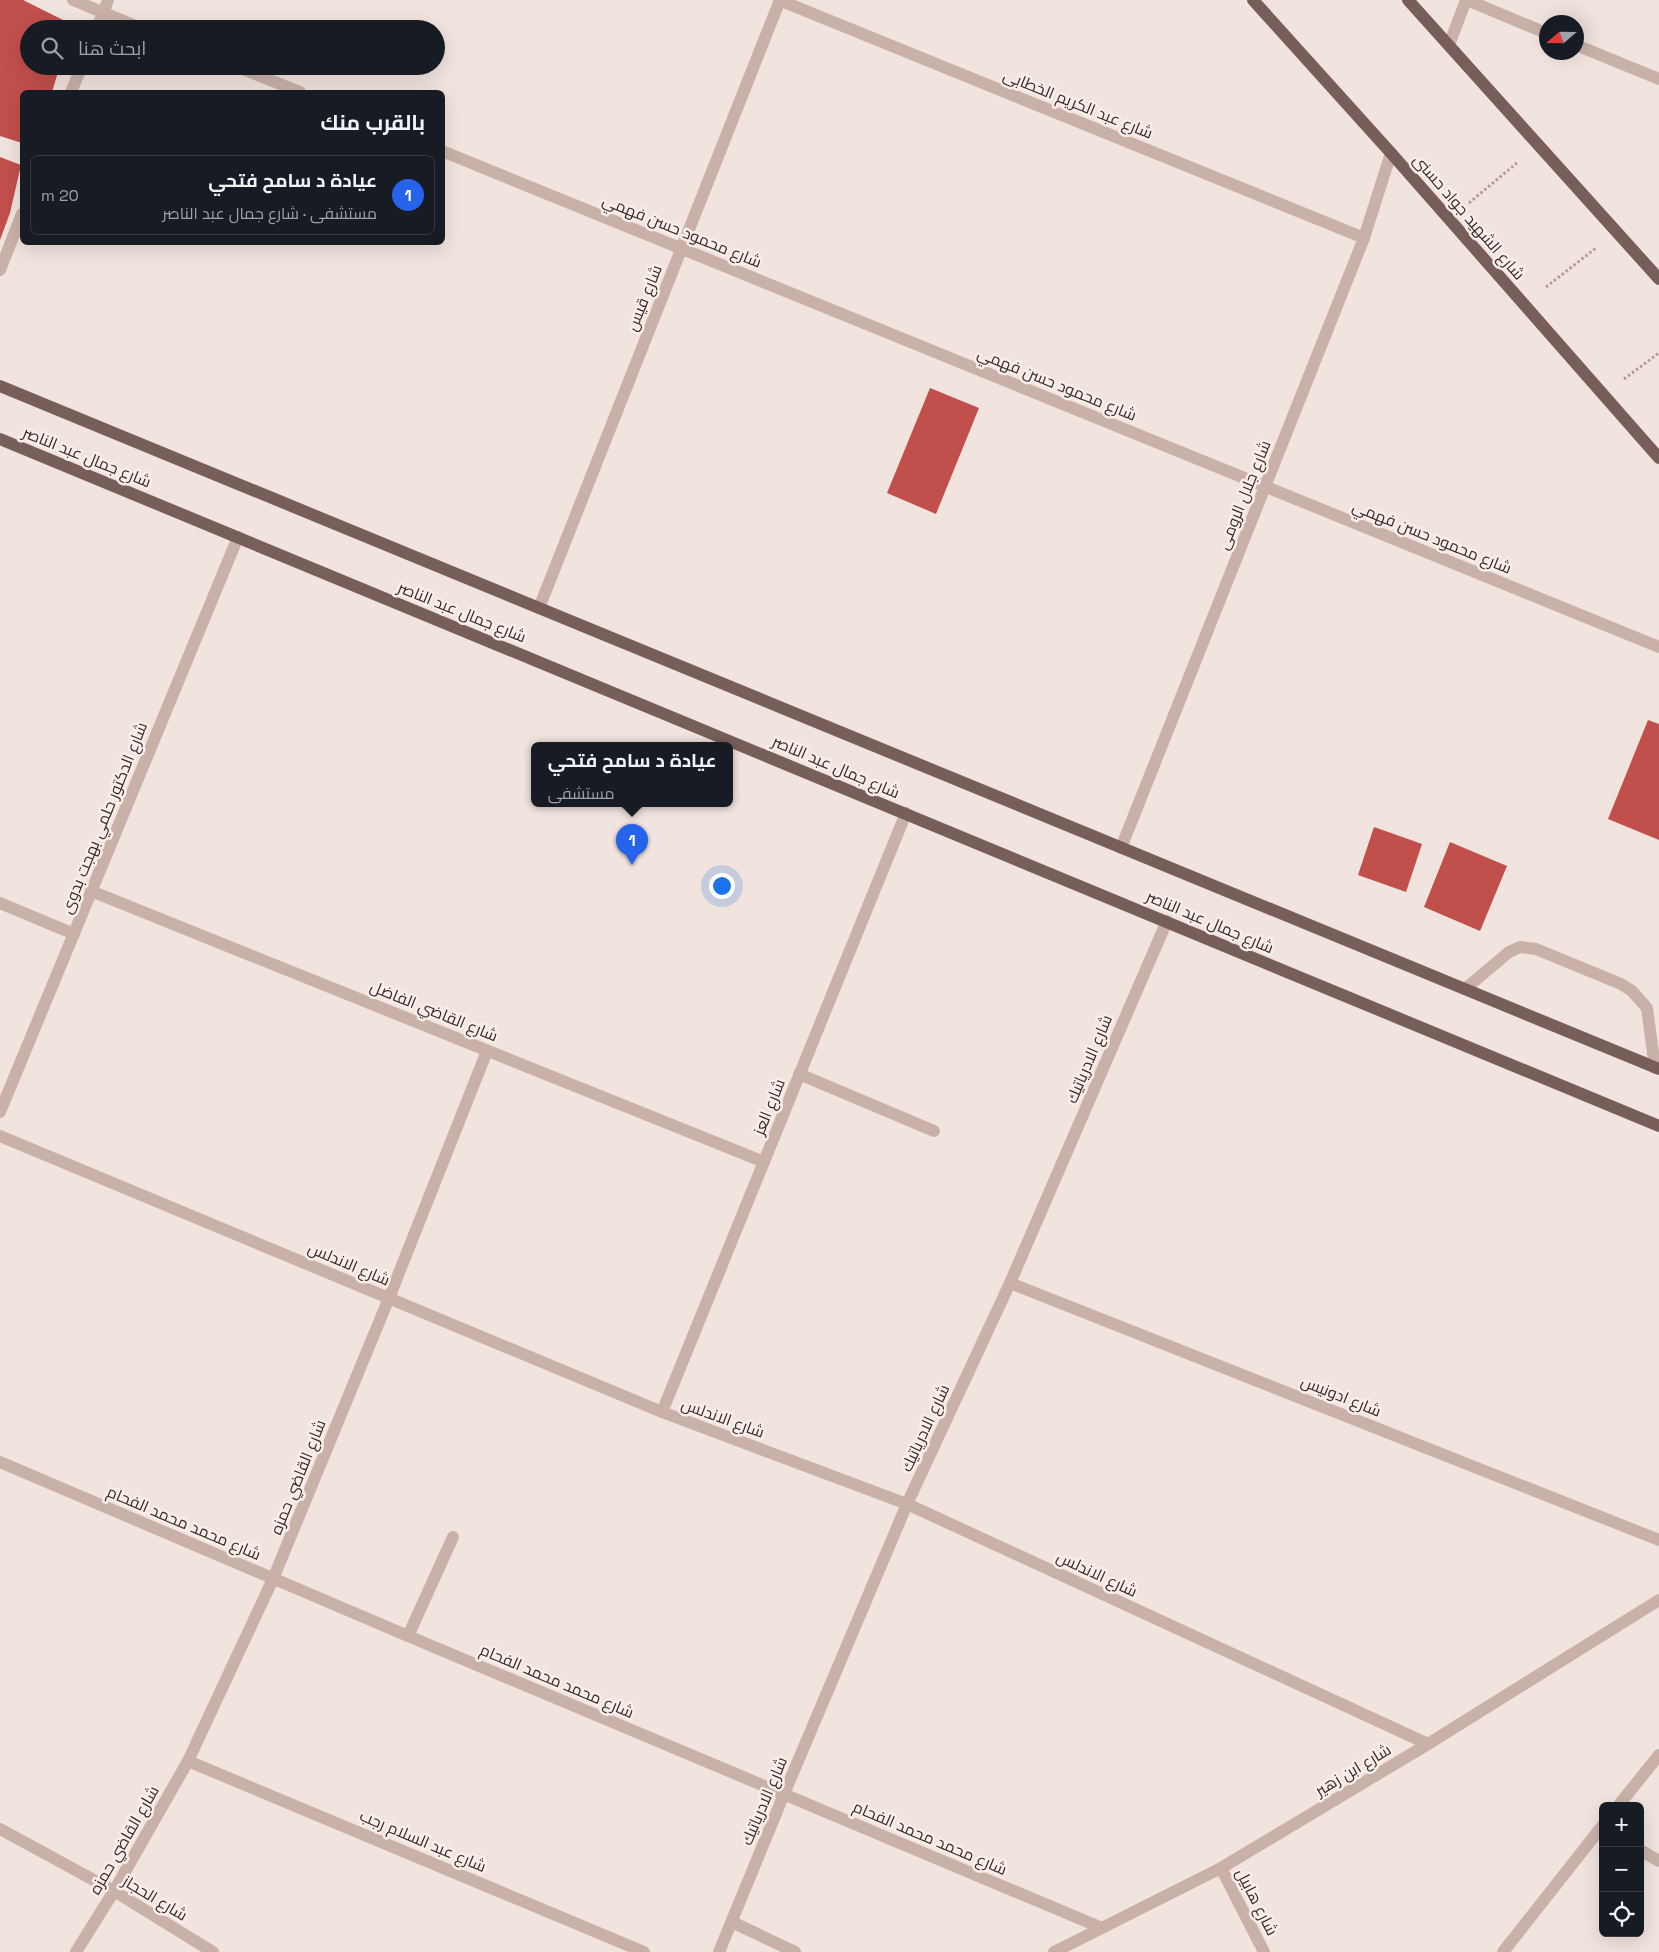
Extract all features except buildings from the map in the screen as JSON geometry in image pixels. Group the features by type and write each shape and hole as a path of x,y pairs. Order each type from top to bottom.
{"main road":[{"name":"شارع الشهيد جواد حسنى","path":"1253,0 1391,152 1659,458"},
{"path":"1408,0 1659,279"},
{"name":"شارع جمال عبد الناصر","path":"0,386 1657,1068"},
{"name":"شارع جمال عبد الناصر","path":"0,439 1659,1126"}],"street":[{"path":"72,0 120,20"},
{"path":"100,20 108,0"},
{"name":"شارع عبد الكريم الخطابى","path":"780,0 1364,238"},
{"name":"شارع قيس","path":"539,608 780,0"},
{"path":"1449,45 1467,0 1539,30"},
{"path":"1584,48 1659,79"},
{"path":"72,90 78,75"},
{"path":"258,75 295,90"},
{"name":"شارع محمود حسن فهمي","path":"445,152 1659,647"},
{"name":"شارع جلال الرومى","path":"1121,848 1364,238 1391,152"},
{"path":"0,270 20,219"},
{"name":"شارع الدكتور حلمي بهجت بدوى","path":"0,1112 238,537"},
{"name":"شارع العز","path":"662,1412 906,813"},
{"name":"شارع القاضي الفاضل","path":"91,891 764,1162"},
{"path":"0,903 74,934"},
{"name":"شارع الادرياتيك","path":"719,1952 907,1504 1010,1283 1167,921"},
{"path":"1466,989 1509,952 1520,947 1536,949 1621,984 1632,991 1647,1008 1657,1068"},
{"name":"شارع القاضي حمزه","path":"76,1952 114,1892 188,1760 274,1579 488,1051"},
{"path":"799,1074 934,1131"},
{"name":"شارع الاندلس","path":"0,1136 662,1412 907,1504 1428,1744"},
{"name":"شارع ادونيس","path":"1010,1283 1659,1540"},
{"name":"شارع محمد محمد الفحام","path":"0,1462 1102,1928"},
{"path":"408,1636 453,1537"},
{"name":"شارع ابن زهير","path":"1054,1952 1221,1868 1428,1744 1659,1600"},
{"path":"1621,1802 1659,1754"},
{"name":"شارع عبد السلام رجب","path":"188,1760 644,1952"},
{"name":"شارع الحجاز","path":"0,1829 114,1892 213,1952"},
{"path":"1504,1952 1599,1830"},
{"path":"1644,1852 1659,1861"},
{"name":"شارع هابيل","path":"1221,1868 1264,1952"},
{"path":"732,1922 794,1952"}],"path":[{"path":"1450,219 1539,145"},
{"path":"1524,304 1617,232"},
{"path":"1603,394 1659,353"}],"place":[{"name":"عيادة د سامح فتحي","path":"632,865"}]}
